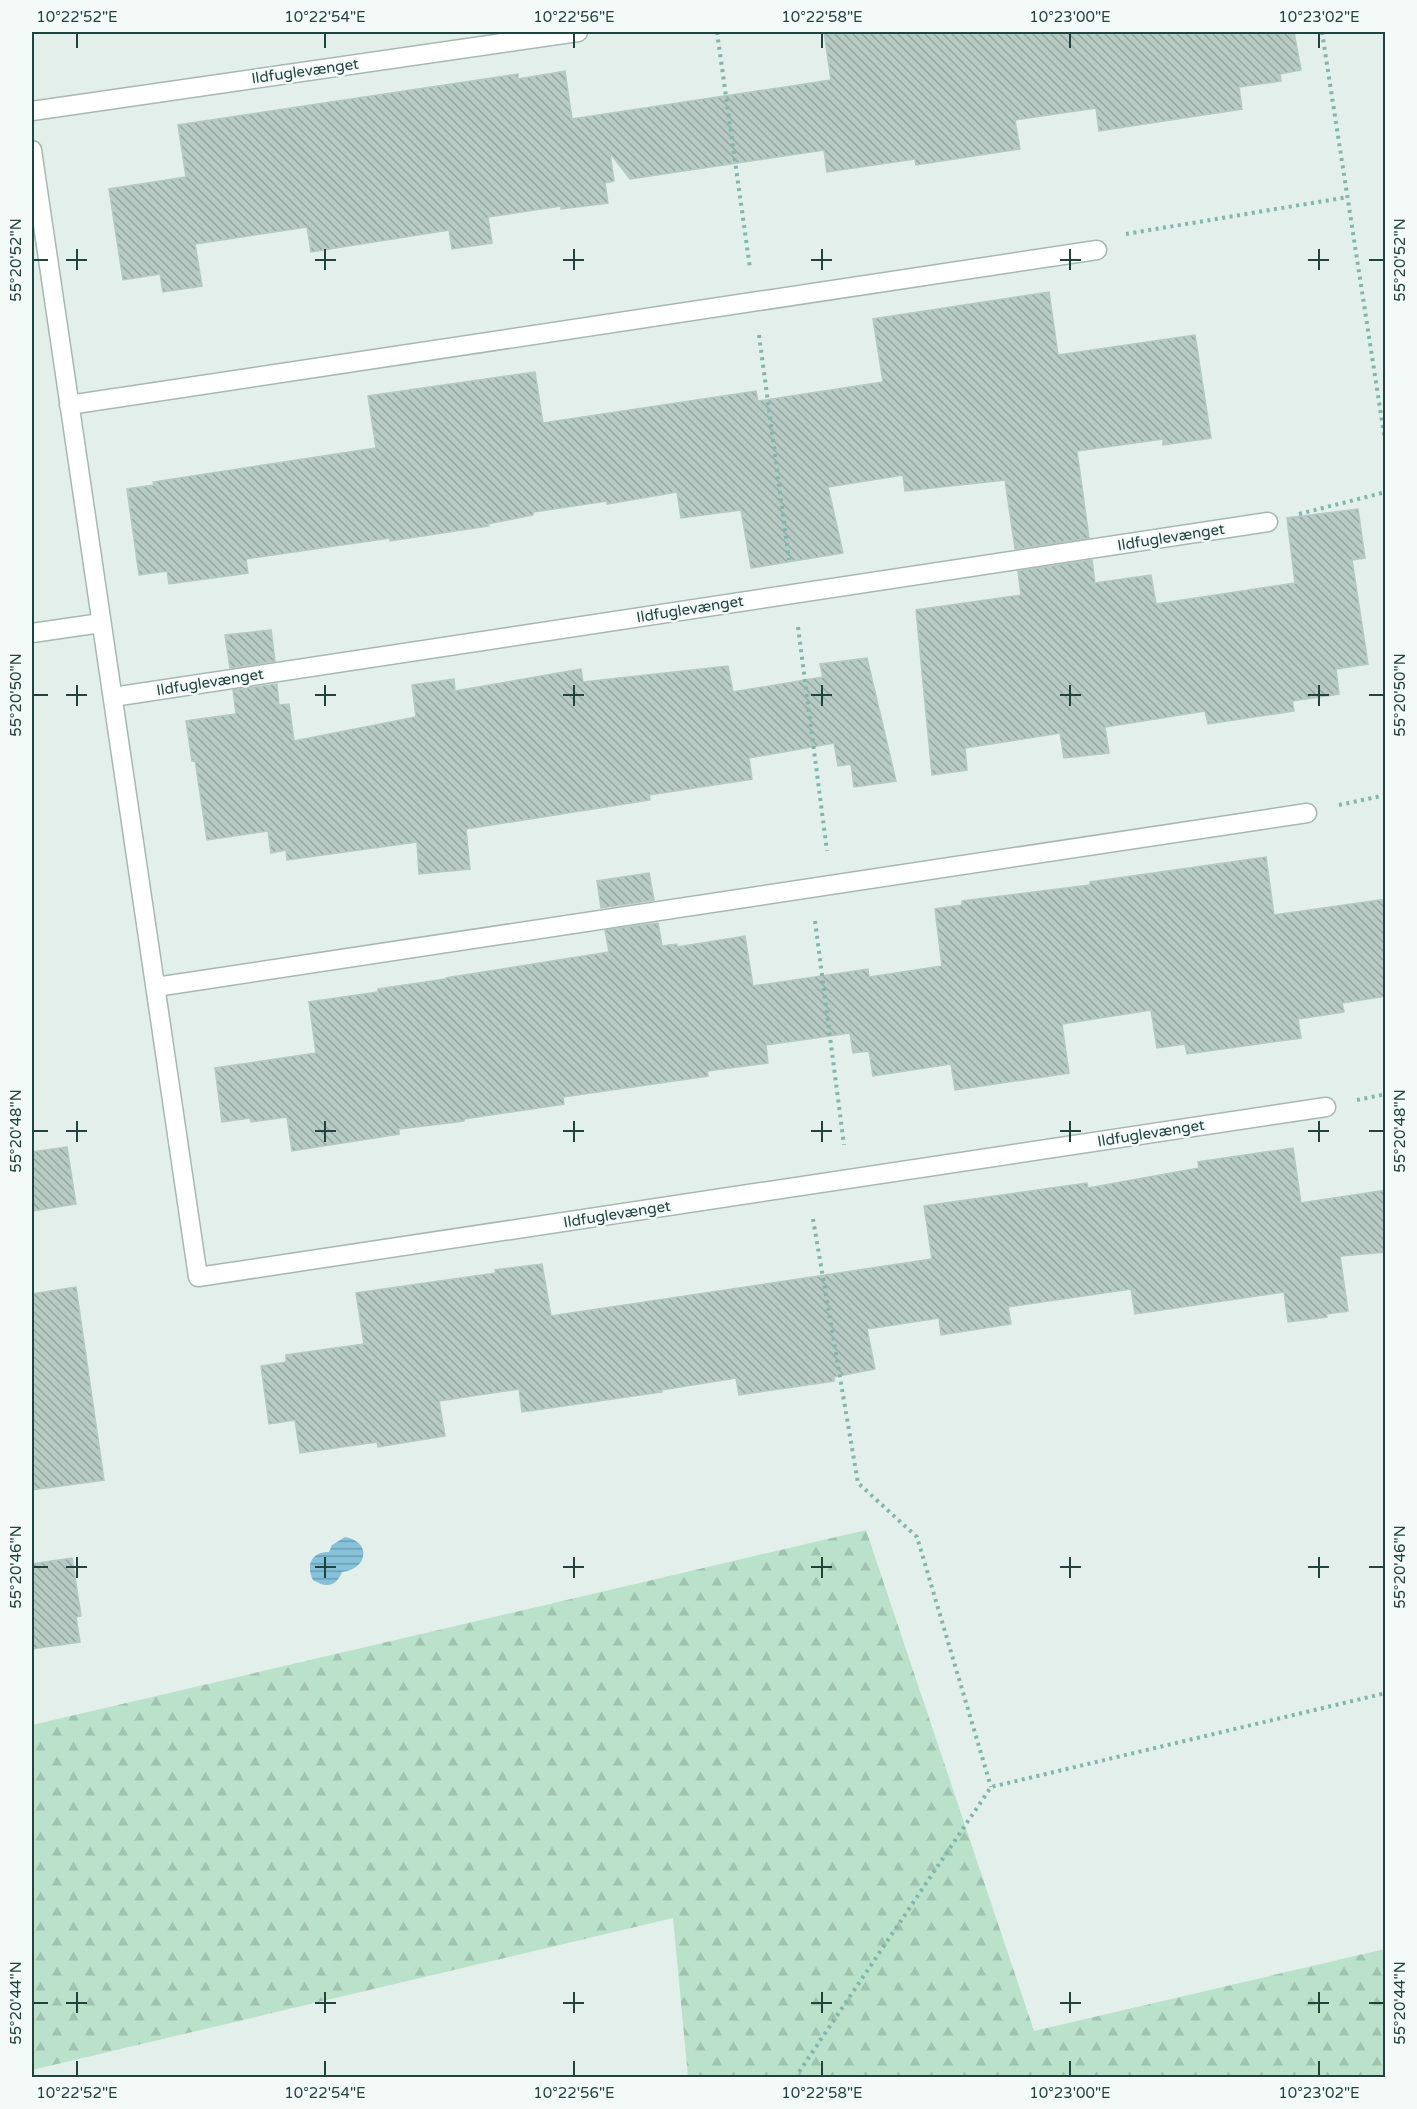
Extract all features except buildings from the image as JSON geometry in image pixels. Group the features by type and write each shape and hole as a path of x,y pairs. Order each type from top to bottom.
{"street":[{"name":"Ildfuglevænget","path":"32,111 578,32"},
{"name":"Ildfuglevænget","path":"32,150 198,1277 1326,1107"},
{"path":"69,405 1097,250"},
{"name":"Ildfuglevænget","path":"113,697 1268,522"},
{"path":"32,633 101,623"},
{"path":"156,987 1307,813"}],"path":[{"path":"717,32 794,594 831,885"},
{"path":"1322,32 1386,447"},
{"path":"1097,250 1122,234 1348,197"},
{"path":"1268,522 1386,492"},
{"path":"1307,813 1386,795"},
{"path":"810,888 848,1179"},
{"path":"808,1185 858,1483 917,1537 991,1787"},
{"path":"795,2078 991,1787 1386,1693"}],"green space":[{"path":"866,1530 1034,2031 1385,1949 1385,2077 688,2077 673,1918 32,2070 32,1725"}],"water":[{"path":"345,1537 359,1544 363,1549 362,1561 351,1570 342,1572 337,1581 330,1585 313,1580 310,1565 314,1557 329,1552 332,1545"}]}
